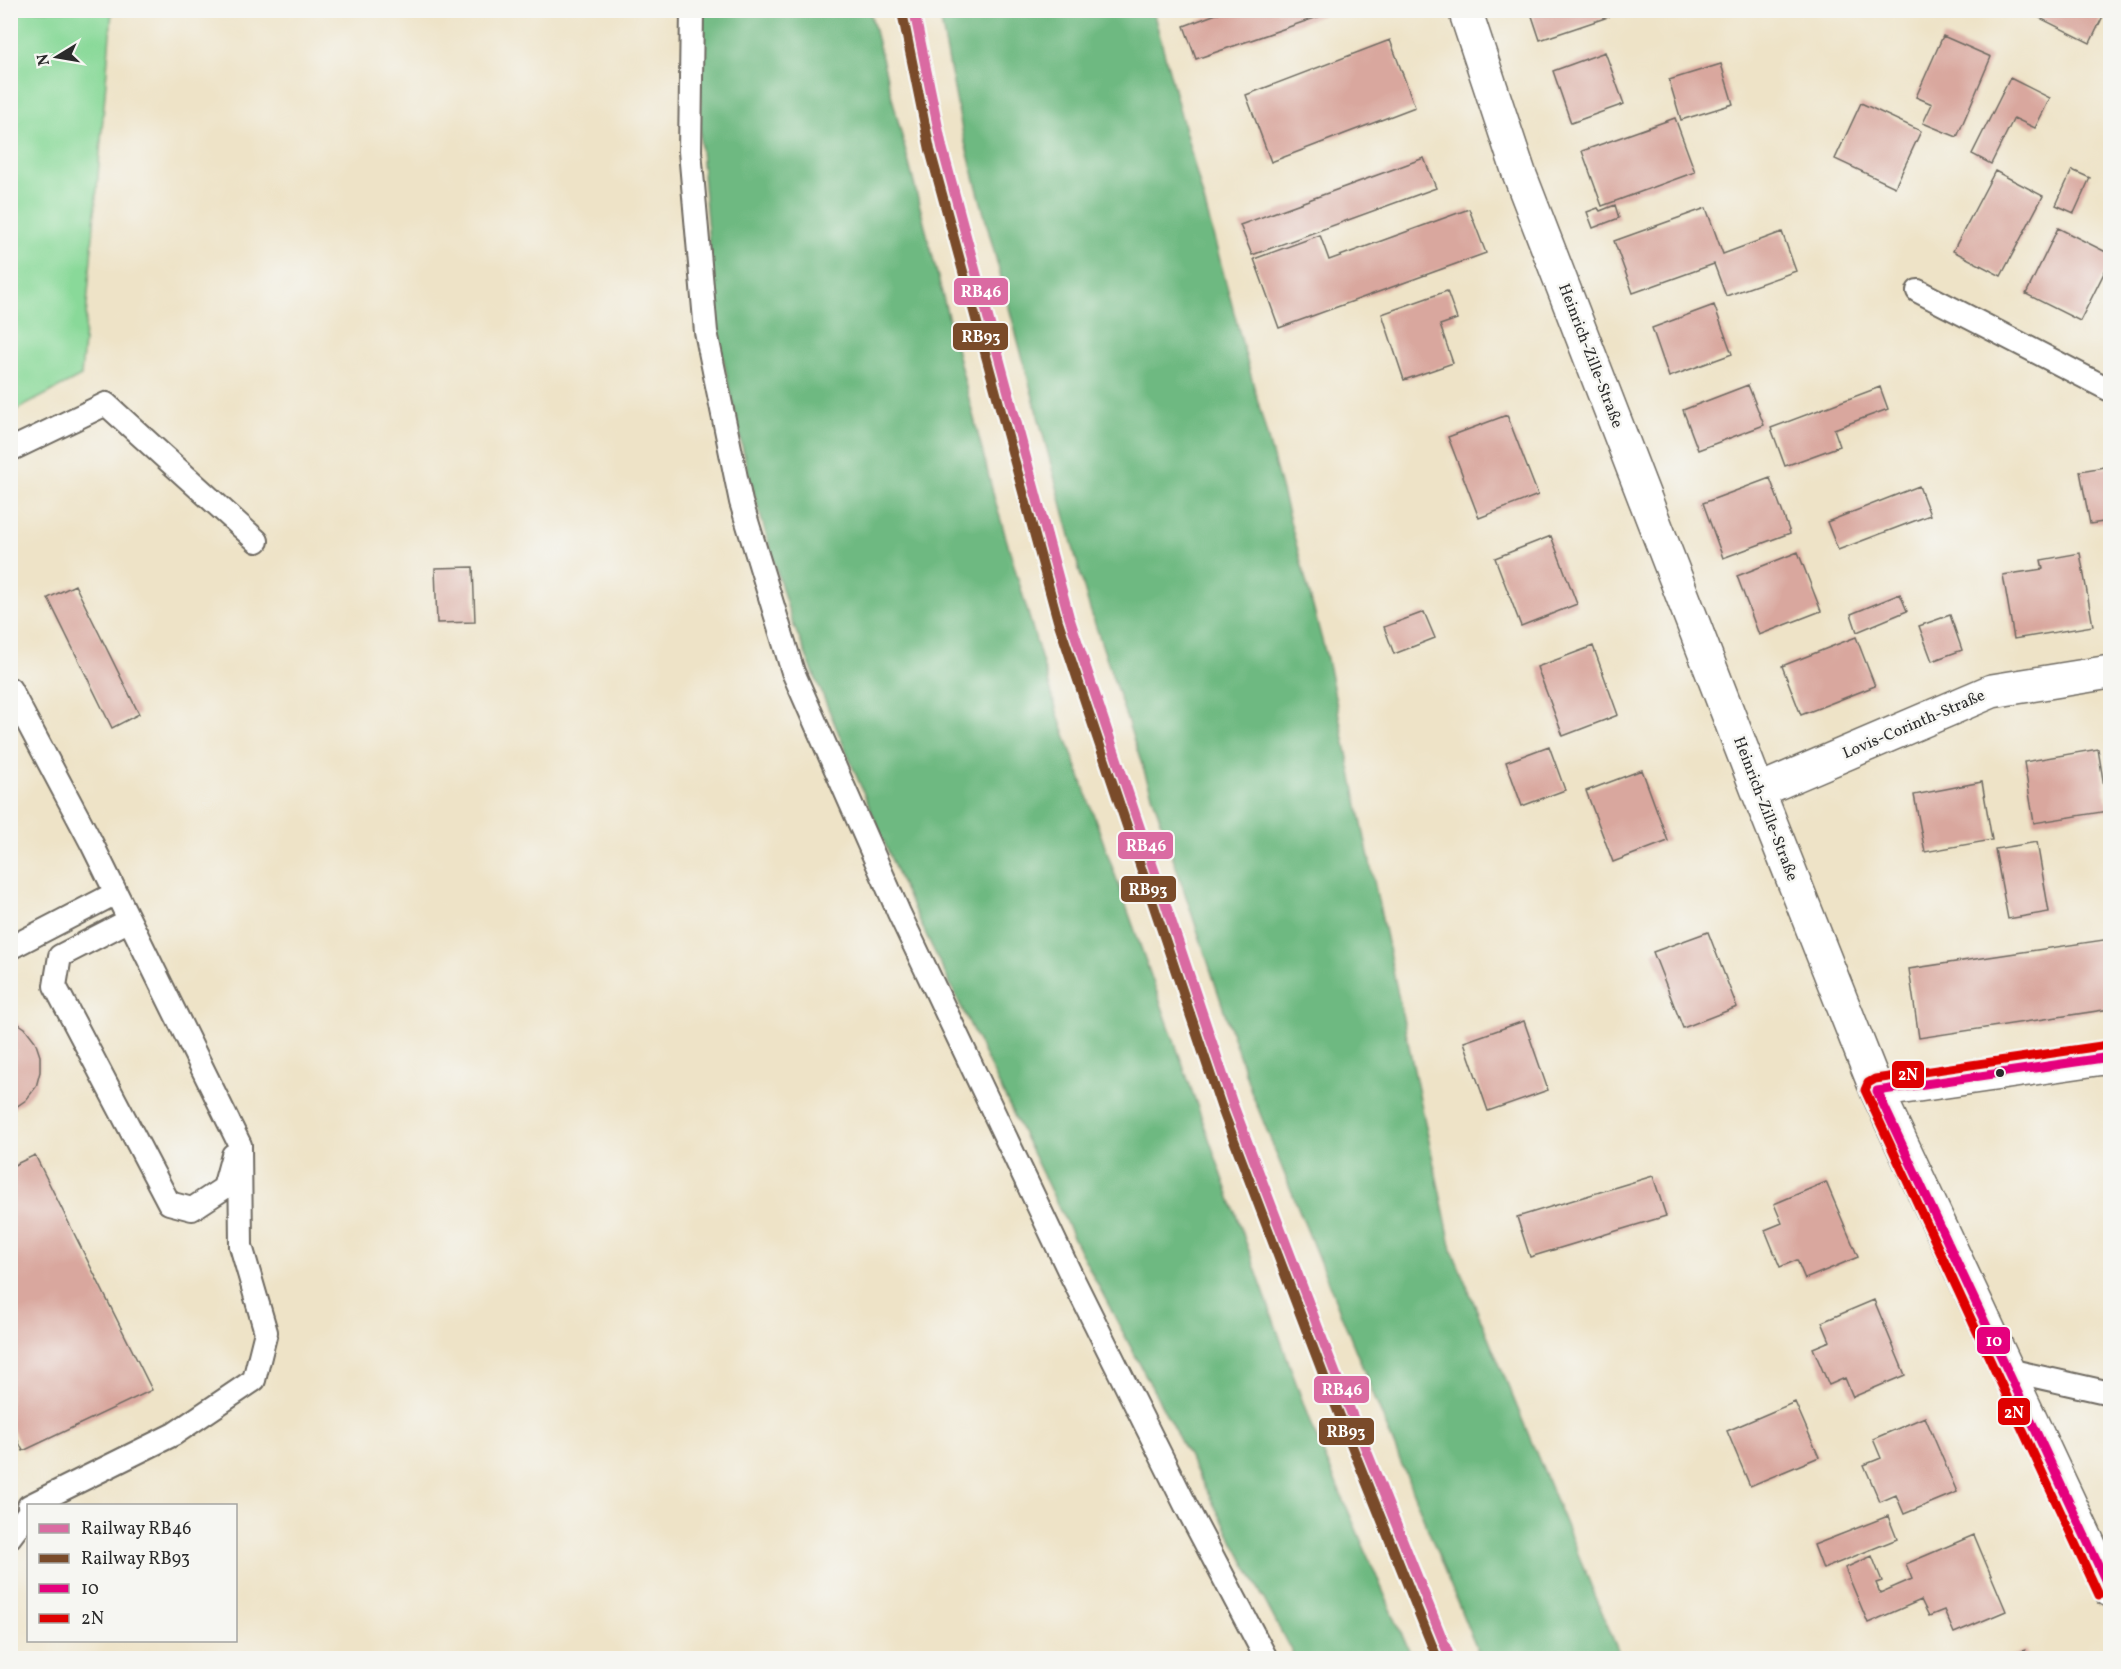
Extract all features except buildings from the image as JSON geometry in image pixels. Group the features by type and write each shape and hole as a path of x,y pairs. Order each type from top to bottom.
{"street":[{"name":"Heinrich-Zille-Straße","path":"1465,10 1519,173 1758,791 1877,1091 2110,1590"},
{"name":"Lovis-Corinth-Straße","path":"1758,791 1992,692 2110,672"},
{"path":"1877,1091 2110,1057"}],"lane":[{"path":"692,10 690,151 706,332 741,502 793,672 899,913 1071,1275 1186,1506 1266,1659"},
{"path":"1918,291 2110,390"},
{"path":"10,450 106,404 257,541"},
{"path":"10,689 92,842 240,1145 241,1246 266,1332 254,1380 174,1434 35,1504"},
{"path":"10,948 116,893"},
{"path":"129,921 60,956 55,986 169,1203 192,1209 224,1188 235,1150 240,1145"},
{"path":"2008,1370 2110,1393"},
{"path":"10,1515 27,1508"},
{"path":"10,1537 27,1512"}],"green space":[{"path":"11,10 112,11 81,376 11,413"},
{"path":"702,11 870,11 994,497 1057,712 1311,1425 1412,1658 1295,1658 1079,1249 902,885 791,619 748,473 716,326 700,138"},
{"path":"939,11 1153,11 1327,659 1452,1250 1621,1658 1481,1658 1469,1631 1251,1091 1088,603 963,135"}],"rail line":[{"name":"RB46","path":"914,10 942,147 1069,617 1232,1102 1336,1375 1450,1658"},
{"name":"RB93","path":"902,12 930,150 1058,621 1221,1106 1325,1379 1437,1658"}],"transit line":[{"name":"2N","path":"2099,1595 1865,1090 1868,1083 1875,1079 2108,1045"},
{"name":"10","path":"1877,1091 2110,1057"},
{"name":"10","path":"1877,1091 2110,1590"}]}
